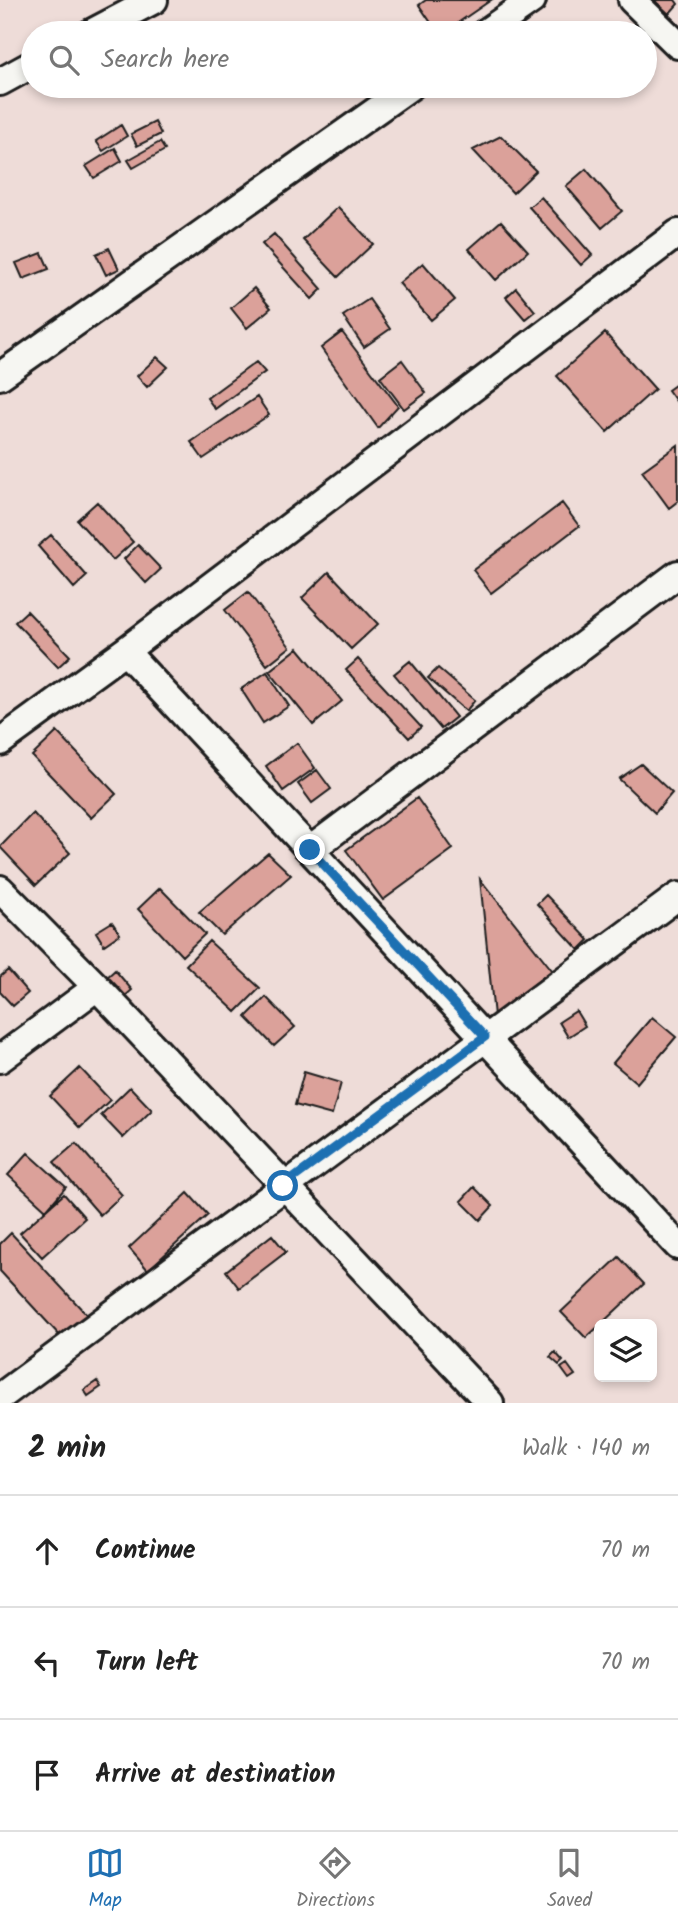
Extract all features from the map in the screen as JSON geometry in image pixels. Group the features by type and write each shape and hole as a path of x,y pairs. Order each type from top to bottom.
{"street":[{"path":"114,21 154,0"},
{"path":"502,21 532,0"},
{"path":"632,0 653,21"},
{"path":"657,24 678,45"},
{"path":"0,82 21,71"},
{"path":"0,376 394,98"},
{"path":"0,742 125,651 678,233"},
{"path":"310,850 678,575"},
{"path":"125,651 678,1246"},
{"path":"0,889 97,987 484,1401"},
{"path":"0,1396 678,896"},
{"path":"0,1059 97,987"}],"building":[{"path":"426,0 491,0 460,21 430,21 419,5"},
{"path":"654,0 675,0 678,4 669,14"},
{"path":"155,122 161,134 137,146 131,134"},
{"path":"121,125 127,136 103,151 96,141"},
{"path":"501,136 536,171 513,193 473,150"},
{"path":"160,142 165,150 133,168 128,160"},
{"path":"115,148 122,161 94,178 86,166"},
{"path":"586,169 622,211 602,228 566,186"},
{"path":"541,197 592,255 581,265 529,207"},
{"path":"338,207 373,244 338,277 303,240"},
{"path":"501,221 528,251 496,280 469,249"},
{"path":"274,234 322,289 312,299 262,244"},
{"path":"109,248 119,269 106,275 96,254"},
{"path":"42,253 49,269 23,279 16,263"},
{"path":"423,263 455,300 431,320 399,283"},
{"path":"254,288 271,308 247,328 231,308"},
{"path":"516,288 535,311 525,319 506,297"},
{"path":"369,299 390,329 364,347 343,316"},
{"path":"342,332 398,406 378,428 321,348"},
{"path":"605,333 655,389 607,432 557,376"},
{"path":"157,357 168,367 147,387 137,376"},
{"path":"402,360 426,393 404,409 380,377"},
{"path":"256,362 265,372 215,409 207,398"},
{"path":"678,383 678,404 668,390"},
{"path":"257,397 269,415 203,459 191,442"},
{"path":"678,445 678,501 669,508 642,471"},
{"path":"97,502 133,542 113,560 77,520"},
{"path":"562,503 579,526 491,593 473,570"},
{"path":"51,535 87,576 74,588 38,546"},
{"path":"138,545 161,569 146,583 124,559"},
{"path":"329,572 378,624 351,649 302,598"},
{"path":"248,592 290,647 267,665 225,610"},
{"path":"27,611 70,656 58,667 15,622"},
{"path":"298,648 342,701 313,725 269,671"},
{"path":"358,659 421,727 409,738 346,670"},
{"path":"410,661 456,717 441,729 394,674"},
{"path":"438,668 475,700 466,711 428,678"},
{"path":"267,672 289,706 263,723 241,689"},
{"path":"57,732 116,794 91,818 32,756"},
{"path":"297,743 315,768 283,791 266,766"},
{"path":"641,764 672,793 655,813 619,779"},
{"path":"317,770 331,789 312,803 298,784"},
{"path":"417,798 453,849 383,900 346,850"},
{"path":"33,813 70,853 36,885 0,847"},
{"path":"268,853 291,875 222,935 199,912"},
{"path":"480,879 552,970 494,1016"},
{"path":"160,888 205,934 182,956 138,909"},
{"path":"546,895 589,940 579,950 537,904"},
{"path":"112,922 120,934 104,945 96,932"},
{"path":"209,941 260,988 236,1012 186,965"},
{"path":"8,970 28,993 13,1006 0,992 0,977"},
{"path":"115,970 132,990 123,998 105,979"},
{"path":"266,997 295,1027 274,1046 246,1017"},
{"path":"576,1011 585,1026 568,1037 559,1022"},
{"path":"652,1017 676,1037 637,1083 613,1063"},
{"path":"80,1068 110,1100 80,1128 50,1096"},
{"path":"304,1072 341,1083 332,1115 295,1105"},
{"path":"130,1087 152,1110 123,1138 101,1115"},
{"path":"76,1143 122,1195 100,1215 54,1162"},
{"path":"28,1153 66,1187 46,1210 8,1175"},
{"path":"474,1187 493,1206 480,1220 461,1201"},
{"path":"188,1193 208,1215 148,1270 129,1248"},
{"path":"64,1194 85,1218 42,1257 20,1233"},
{"path":"11,1233 87,1315 62,1338 0,1271 0,1244"},
{"path":"272,1235 286,1252 239,1288 226,1271"},
{"path":"619,1257 644,1284 606,1319 594,1319 594,1331 586,1338 561,1312"},
{"path":"555,1352 563,1361 559,1365 550,1357"},
{"path":"567,1364 575,1375 569,1379 561,1368"},
{"path":"97,1381 101,1387 88,1396 84,1390"}],"route":[{"path":"283,1186 485,1037 310,850"}]}
